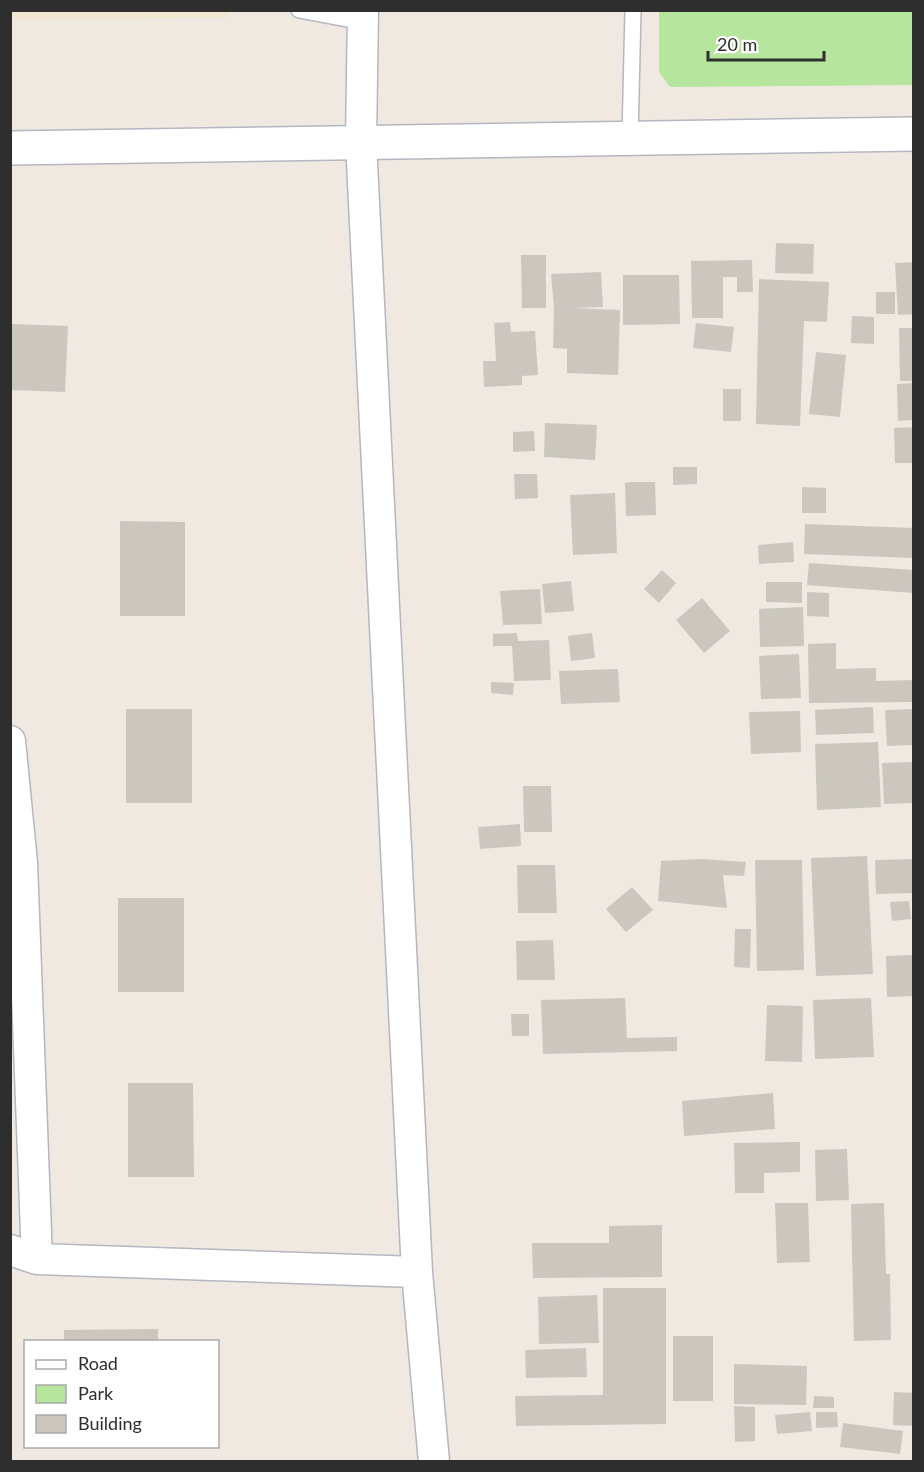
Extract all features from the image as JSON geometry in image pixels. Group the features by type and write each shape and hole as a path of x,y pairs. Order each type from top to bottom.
{"street":[{"path":"363,16 361,142 417,1272 434,1461"},
{"path":"10,148 914,134"},
{"path":"10,741 16,863 24,1255 417,1272"}],"lane":[{"path":"299,10 363,16"},
{"path":"630,138 633,10"}],"shaded area":[{"path":"11,10 228,10 228,18 10,19"}],"green space":[{"path":"659,11 913,11 913,85 670,87 659,72"}],"building":[{"path":"776,243 814,244 813,274 775,273"},
{"path":"521,255 546,255 546,308 522,308"},
{"path":"752,260 753,292 737,292 737,277 723,277 723,318 692,318 691,261"},
{"path":"914,262 914,314 898,315 895,263"},
{"path":"601,272 603,307 572,308 620,310 618,375 567,373 567,349 553,348 554,308 551,274"},
{"path":"623,275 679,275 680,324 623,325"},
{"path":"759,279 829,282 827,322 804,321 800,426 756,424"},
{"path":"876,292 895,292 895,314 876,314"},
{"path":"852,316 874,317 874,344 851,343"},
{"path":"510,322 511,332 535,331 538,375 522,376 522,385 484,387 483,361 496,361 494,323"},
{"path":"696,323 734,327 731,352 693,348"},
{"path":"10,324 68,326 65,392 10,390"},
{"path":"899,328 914,328 914,381 900,381"},
{"path":"816,352 846,355 840,417 809,414"},
{"path":"914,383 914,420 898,421 897,384"},
{"path":"723,389 741,389 741,421 723,421"},
{"path":"545,423 597,425 595,460 544,457"},
{"path":"914,427 914,463 895,463 894,428"},
{"path":"534,431 535,451 513,452 513,432"},
{"path":"673,467 697,467 697,484 673,485"},
{"path":"514,474 537,474 538,498 515,499"},
{"path":"655,482 656,515 626,516 625,483"},
{"path":"802,487 826,488 826,513 802,513"},
{"path":"615,493 617,553 573,555 570,495"},
{"path":"120,521 185,522 185,616 120,616"},
{"path":"805,524 914,528 914,558 804,554"},
{"path":"793,542 794,562 759,564 758,545"},
{"path":"809,563 914,570 914,593 807,585"},
{"path":"662,570 676,583 659,603 644,589"},
{"path":"571,581 574,611 545,613 542,584"},
{"path":"766,582 802,582 802,603 766,602"},
{"path":"540,589 542,624 503,625 500,591"},
{"path":"807,592 829,593 829,617 807,616"},
{"path":"702,598 730,631 704,653 676,620"},
{"path":"803,607 804,646 760,647 759,609"},
{"path":"517,633 518,641 549,640 551,680 514,681 512,646 493,646 493,634"},
{"path":"592,633 595,658 571,661 568,636"},
{"path":"836,643 836,669 876,668 876,681 914,680 914,702 809,703 808,644"},
{"path":"799,654 801,698 761,699 759,656"},
{"path":"618,669 620,702 561,704 559,671"},
{"path":"491,682 514,683 513,695 491,693"},
{"path":"873,707 874,733 816,735 815,710"},
{"path":"126,709 192,709 192,803 126,803"},
{"path":"914,709 914,745 887,746 885,710"},
{"path":"800,711 801,752 751,754 749,712"},
{"path":"878,742 881,807 817,810 815,744"},
{"path":"912,762 914,803 884,804 882,763"},
{"path":"523,786 551,786 552,832 524,832"},
{"path":"520,824 521,846 480,849 478,827"},
{"path":"867,856 873,974 816,976 811,858"},
{"path":"701,859 746,862 744,876 723,875 727,908 658,901 661,861"},
{"path":"914,859 914,893 876,894 875,860"},
{"path":"755,860 802,860 804,970 757,971"},
{"path":"517,865 555,865 557,913 518,913"},
{"path":"632,887 653,910 626,932 606,909"},
{"path":"118,898 184,898 184,992 118,992"},
{"path":"909,901 911,919 892,921 890,902"},
{"path":"735,929 751,929 750,968 734,967"},
{"path":"553,940 555,980 517,980 516,941"},
{"path":"914,955 914,996 887,997 886,956"},
{"path":"625,998 627,1038 677,1037 677,1051 543,1054 541,1000"},
{"path":"871,998 874,1057 815,1059 813,1000"},
{"path":"767,1005 803,1006 802,1062 765,1061"},
{"path":"511,1014 529,1014 529,1036 512,1036"},
{"path":"128,1083 193,1083 194,1177 128,1177"},
{"path":"773,1093 775,1129 684,1136 682,1101"},
{"path":"800,1142 800,1172 764,1173 764,1193 735,1193 734,1143"},
{"path":"847,1149 849,1200 816,1201 815,1150"},
{"path":"775,1203 808,1203 810,1262 777,1263"},
{"path":"884,1203 886,1274 890,1274 891,1340 854,1341 851,1204"},
{"path":"662,1225 662,1277 533,1278 532,1243 609,1243 609,1226"},
{"path":"603,1288 666,1288 666,1424 516,1426 515,1396 603,1395"},
{"path":"597,1295 599,1343 539,1344 538,1297"},
{"path":"158,1329 158,1340 64,1340 64,1330"},
{"path":"673,1336 713,1336 713,1401 673,1401"},
{"path":"586,1348 587,1377 526,1378 525,1350"},
{"path":"734,1364 807,1366 806,1405 734,1404"},
{"path":"894,1392 914,1393 914,1426 893,1425"},
{"path":"814,1396 834,1397 834,1408 813,1408"},
{"path":"734,1406 755,1407 755,1441 735,1442"},
{"path":"810,1412 812,1431 777,1434 775,1415"},
{"path":"816,1412 837,1412 838,1427 816,1428"},
{"path":"843,1423 903,1431 900,1454 840,1447"}]}
